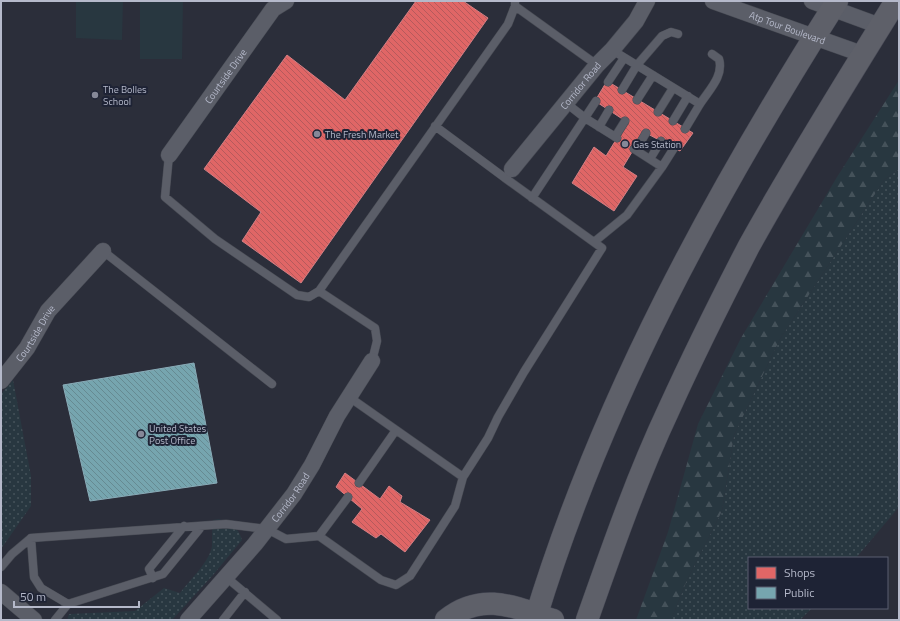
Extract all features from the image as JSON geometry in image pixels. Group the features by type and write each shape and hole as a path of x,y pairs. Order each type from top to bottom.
{"main road":[{"path":"587,620 615,539 641,473 668,410 700,343 750,246 862,54 896,1"},
{"path":"446,620 468,607 482,604 505,605 541,618 566,528 624,385 706,222 814,36 827,4"}],"street":[{"name":"Courtside Drive","path":"169,156 273,9 286,1"},
{"name":"Corridor Road","path":"508,174 597,65 618,54 647,1"},
{"name":"Atp Tour Boulevard","path":"713,1 862,54"},
{"path":"827,4 880,26"},
{"name":"Courtside Drive","path":"1,381 27,348 48,311 102,251"},
{"name":"Corridor Road","path":"188,620 267,529 294,494 312,465 337,416 372,361"},
{"path":"1,592 34,620"}],"lane":[{"path":"169,156 165,197 215,240 297,295 309,297 319,290 508,24 515,4 597,65"},
{"path":"622,90 637,65 662,36 671,32 678,34"},
{"path":"608,82 618,54 700,104"},
{"path":"685,129 719,76 721,65 719,59 712,54"},
{"path":"638,100 652,75"},
{"path":"658,112 673,88"},
{"path":"673,121 688,96"},
{"path":"532,198 596,101"},
{"path":"566,102 585,118 616,138 625,121"},
{"path":"599,127 609,110"},
{"path":"1,567 12,554 31,538 226,524 267,529 286,539 319,536 381,580 396,585 410,576 455,506 463,477 488,438 498,417 524,372 602,248 532,198 508,174 435,126"},
{"path":"646,133 635,149 662,167"},
{"path":"650,159 661,141"},
{"path":"594,242 627,215 674,148"},
{"path":"102,251 272,384"},
{"path":"319,290 375,328 377,342 372,361"},
{"path":"349,397 463,477"},
{"path":"359,483 396,430"},
{"path":"319,536 348,497"},
{"path":"153,578 149,569 184,526"},
{"path":"55,620 68,604 162,574 202,526"},
{"path":"31,538 34,577 41,588 68,604"},
{"path":"226,577 277,620"},
{"path":"223,620 245,592"}],"green space":[{"path":"76,1 123,1 122,40 76,38"},
{"path":"140,1 183,1 182,59 140,59"},
{"path":"899,80 899,169 884,180 780,339 734,435 722,511 687,580 671,620 636,620 668,532 698,424 741,338 837,177"},
{"path":"899,169 899,507 857,557 748,557 748,609 811,609 800,620 671,620 687,580 722,511 734,435 780,339 884,180"},
{"path":"13,380 31,476 31,506 1,549 1,394"},
{"path":"219,519 236,529 242,540 213,575 172,620 67,620 69,614 135,611 164,588 180,593 199,571 207,558 212,546 213,520"}],"building: Shops":[{"name":"The Fresh Market","path":"416,1 463,1 488,18 301,283 242,241 261,212 204,169 287,55 345,100"},
{"name":"Gas Station","path":"607,81 693,133 680,151 644,132 623,167 637,176 614,211 572,183 594,147 606,156 627,122 595,101"},
{"path":"345,473 380,499 389,486 402,496 400,502 430,520 405,552 381,534 376,538 352,522 362,509 336,487"}],"building: Public":[{"name":"United States Post Office","path":"194,363 217,483 90,501 63,385"}],"place":[{"name":"The Bolles School","path":"95,95"},
{"name":"The Fresh Market","path":"317,134"},
{"name":"Gas Station","path":"625,144"},
{"name":"United States Post Office","path":"141,434"}]}
